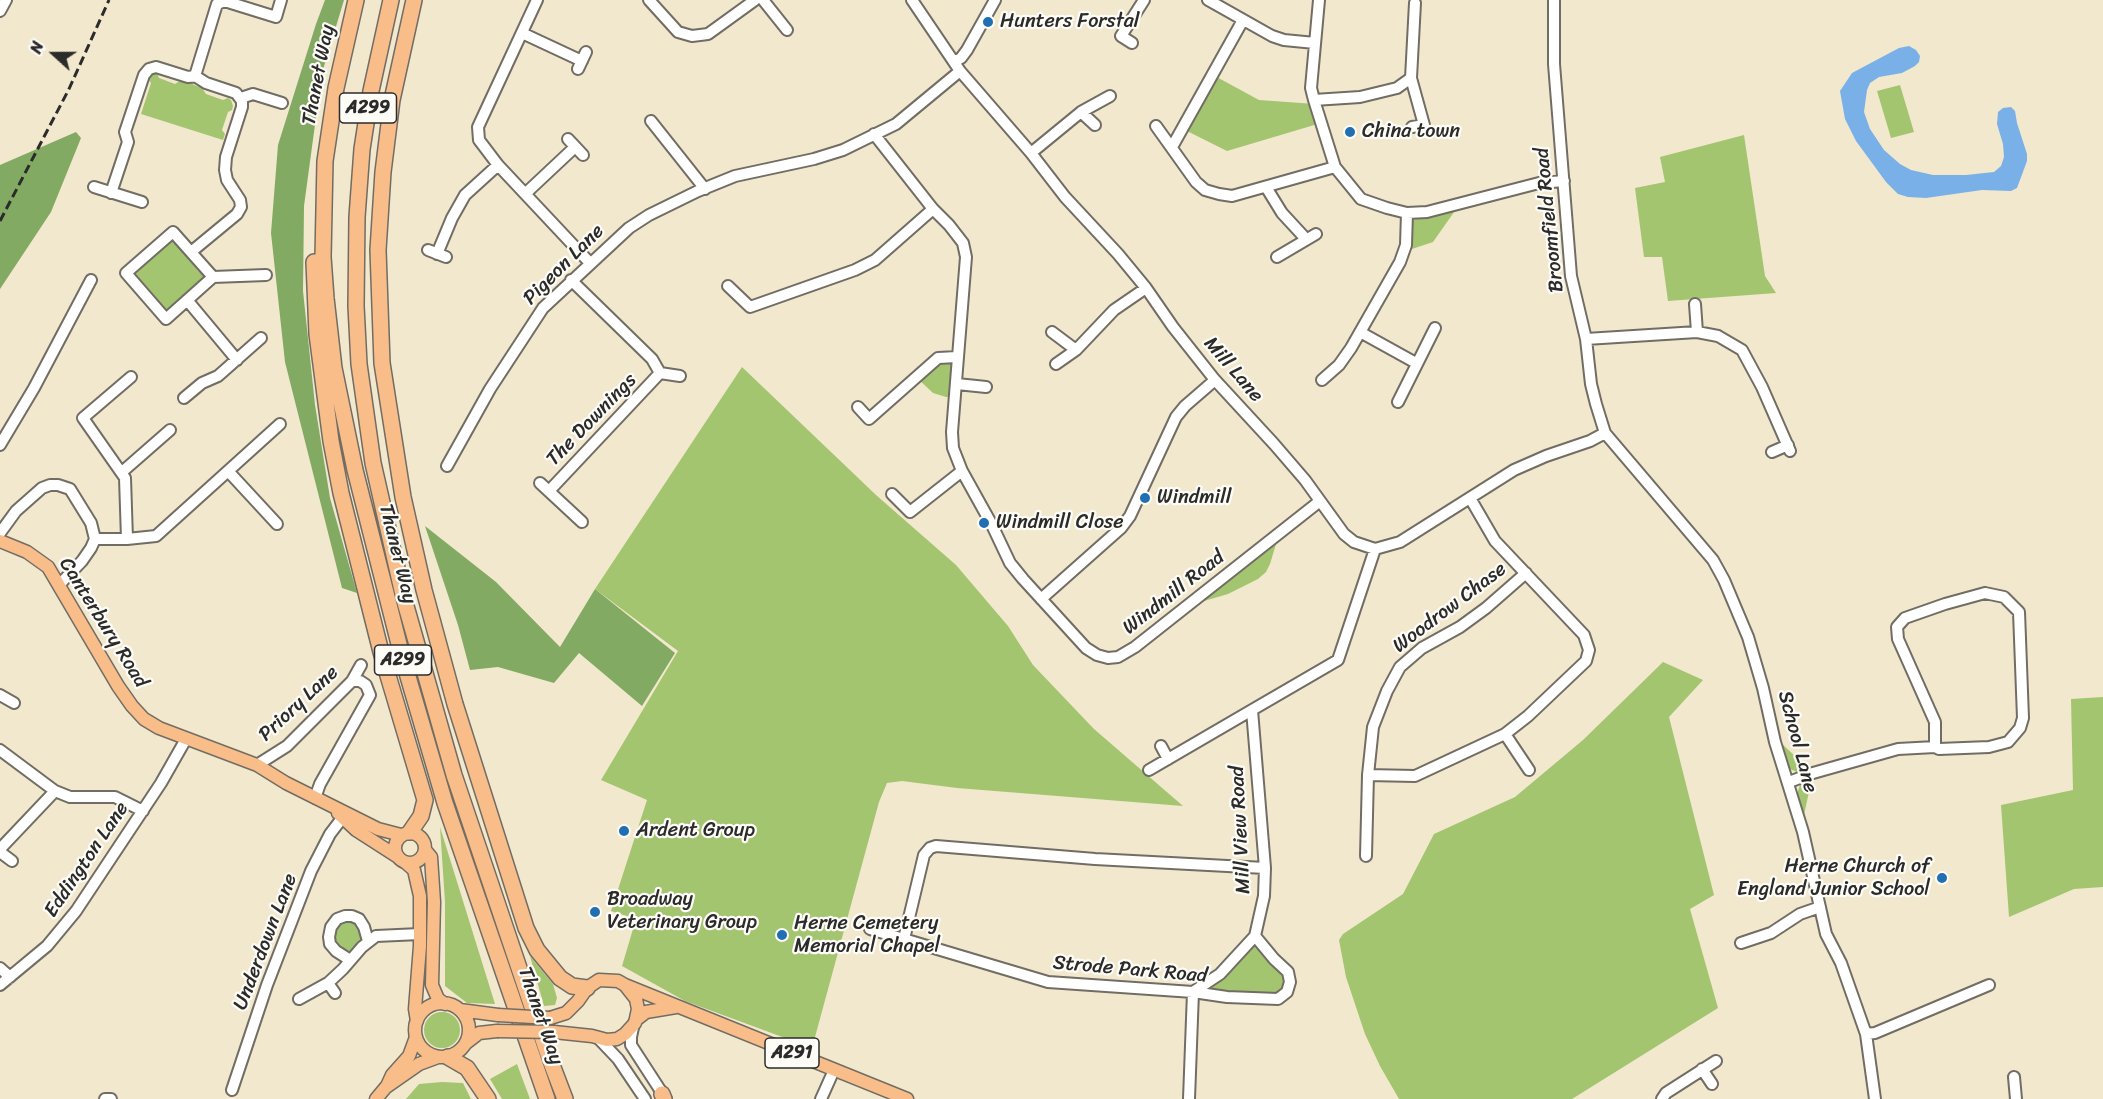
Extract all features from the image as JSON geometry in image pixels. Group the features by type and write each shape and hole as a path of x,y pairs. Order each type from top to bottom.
{"highway":[{"name":"Thanet Way","path":"356,0 343,48 329,131 323,207 326,298 334,368 354,471 384,592 445,802 547,1099"},
{"name":"Thanet Way","path":"391,0 371,91 362,149 357,217 356,306 359,364 373,463 404,599 454,775 545,1046 566,1099"},
{"name":"A299","path":"414,0 392,100 382,172 378,261 380,343 403,496 424,590 461,725 516,901 537,950 560,978 572,986 586,988"},
{"name":"A299","path":"323,207 314,229 315,298 328,423 351,535 381,652 425,800 421,816 405,834"},
{"path":"461,725 478,759 488,767"},
{"path":"443,1057 467,1068 488,1099"}],"main road":[{"name":"Canterbury Road","path":"0,541 37,558 48,567 118,686 144,718 159,728 257,765 344,815 402,860"},
{"name":"Canterbury Road","path":"344,815 378,829 405,834"},
{"path":"376,1099 392,1075 409,1056 416,1037 415,1009 420,934 418,886 414,870 402,860 395,846 405,834 422,838 426,851 431,857 434,902 432,986 438,999 460,1010 498,1016 550,1018 566,1013 578,1001 586,988 599,980 618,981 625,985 636,999 638,1009 635,1021"},
{"path":"402,860 416,862 426,851"},
{"name":"A291","path":"625,985 907,1099"},
{"path":"417,1021 428,1007 445,1004"},
{"path":"386,1087 419,1064 461,1049 479,1033 554,1032 617,1039 646,1012 678,1007"},
{"path":"460,1010 468,1022 466,1043"},
{"path":"416,1037 424,1050 443,1057"}],"street":[{"path":"0,11 6,0"},
{"path":"195,76 216,2 225,1 276,17 281,0"},
{"path":"537,0 478,127 479,140 498,165 590,263"},
{"path":"649,0 678,32 692,36 708,34 754,0"},
{"path":"763,0 787,30"},
{"name":"Mill Lane","path":"912,0 957,66 1065,197 1118,254 1215,380 1274,444 1344,534 1354,542 1375,549"},
{"name":"Pigeon Lane","path":"447,466 486,396 543,308 629,228 649,215 735,176 814,159 843,150 896,124 957,66 995,0"},
{"path":"1132,43 1121,36 1144,0"},
{"path":"1208,0 1272,36 1284,40 1315,43"},
{"path":"1319,0 1311,88 1335,167 1361,199 1407,213 1427,213 1539,183 1564,181"},
{"name":"Broomfield Road","path":"1554,0 1554,64 1571,276 1586,339 1591,384 1605,433"},
{"path":"1412,128 1424,125 1411,78 1415,3"},
{"path":"1172,147 1243,20"},
{"path":"522,33 582,61"},
{"path":"111,192 128,142 125,132 146,72 156,67 188,77 195,76 206,83 236,93 241,98 242,107 226,157 225,170 230,188 240,200 240,210 190,252"},
{"path":"1314,100 1362,96 1396,88 1411,78"},
{"path":"241,98 254,93 282,103"},
{"path":"1031,153 1081,112 1110,96"},
{"path":"1081,112 1095,125"},
{"path":"651,121 705,189"},
{"path":"1156,126 1196,182 1205,190 1232,196 1335,167"},
{"name":"Windmill Road","path":"874,134 963,243 966,257 952,432 953,448 962,471 1010,563 1086,648 1097,655 1108,658 1118,657 1135,647 1320,501"},
{"path":"526,193 576,147"},
{"path":"437,254 452,218 465,195 498,165"},
{"path":"94,187 142,202"},
{"path":"1266,187 1282,213 1311,237 1277,256"},
{"path":"728,286 750,307 855,270 875,260 933,209"},
{"path":"1322,380 1339,365 1400,262 1406,245 1407,213"},
{"path":"213,278 173,232 126,273 166,319 213,278 266,275"},
{"path":"0,445 34,388 91,280"},
{"name":"The Downings","path":"571,280 652,359 660,373"},
{"path":"1056,364 1076,350 1114,310 1146,288"},
{"path":"187,300 237,360"},
{"path":"1695,304 1697,332"},
{"path":"1398,402 1435,328"},
{"path":"1052,332 1076,350"},
{"path":"1360,332 1416,363"},
{"path":"1586,339 1697,332 1718,336 1742,350 1762,387 1789,448 1772,452"},
{"path":"184,398 202,383 218,375 261,338"},
{"path":"858,407 869,419 938,358 957,357"},
{"name":"The Downings","path":"660,373 680,376"},
{"name":"The Downings","path":"549,491 660,373"},
{"path":"127,538 125,478 83,418 131,377"},
{"path":"1041,599 1121,528 1130,516 1176,417 1215,380"},
{"path":"957,384 986,387"},
{"path":"95,539 156,536 280,424"},
{"path":"122,472 170,430"},
{"path":"1149,770 1338,660 1375,549 1400,542 1514,470 1605,433"},
{"name":"School Lane","path":"1605,433 1698,540 1724,580 1748,637 1763,688 1775,742 1806,843 1826,934 1841,963 1866,1034 1875,1099"},
{"path":"228,471 277,524"},
{"path":"892,494 910,512 962,471"},
{"name":"The Downings","path":"540,483 582,522"},
{"path":"0,533 26,501 42,488 58,484 70,489 91,524 95,539 82,561 60,584"},
{"name":"Woodrow Chase","path":"1368,775 1415,776 1505,734 1528,716 1586,661 1589,650 1584,635 1495,541 1470,498"},
{"name":"Woodrow Chase","path":"1366,856 1368,775 1373,727 1386,691 1400,667 1422,648 1460,627 1526,573"},
{"path":"1789,782 1898,749 1989,747 2008,742 2020,728 2022,709 2019,612 2004,597 1984,593 1905,618 1897,627 1898,639 1935,722 1935,747"},
{"name":"Priory Lane","path":"257,765 287,746 352,681 361,665"},
{"path":"315,798 320,784 370,695 366,685 360,681 352,681"},
{"path":"0,695 14,703"},
{"name":"Mill View Road","path":"1193,992 1220,974 1255,936 1264,896 1265,868 1252,710"},
{"path":"1505,734 1529,770"},
{"name":"Eddington Lane","path":"0,985 39,955 78,909 143,811 186,739"},
{"path":"1161,746 1168,759"},
{"path":"0,750 55,792 70,797 115,797 143,811"},
{"path":"12,861 0,851 55,792"},
{"name":"Underdown Lane","path":"232,1090 267,984 311,871 320,851 344,815"},
{"path":"904,939 924,855 930,848 936,846 1095,859 1265,868"},
{"path":"1741,943 1771,933 1800,914 1820,907"},
{"path":"350,960 330,945 328,937 337,919 345,916 359,919 368,941"},
{"name":"Strode Park Road","path":"870,929 1048,982 1278,999 1287,992 1290,982 1288,972 1255,936"},
{"path":"299,999 328,983 368,941 379,934 420,934"},
{"path":"0,968 10,977"},
{"path":"328,983 335,993"},
{"path":"1866,1034 1875,1034 1989,985"},
{"path":"1189,1099 1193,992"},
{"path":"635,1021 631,1045 664,1097"},
{"path":"596,1038 618,1059 645,1099"},
{"path":"1662,1099 1716,1061"},
{"path":"1702,1069 1712,1084"},
{"path":"821,1099 834,1070"},
{"path":"2014,1077 2016,1099"},
{"path":"105,1099 111,1099"}],"green space":[{"path":"325,0 344,0 322,73 304,206 303,291 315,405 330,498 357,593 342,588 285,362 271,233 278,145"},
{"path":"154,73 157,73 159,78 175,84 181,80 189,81 202,88 206,94 223,100 228,98 231,100 233,106 228,112 222,130 225,134 223,140 141,114 151,83 149,80"},
{"path":"1213,75 1259,100 1315,104 1321,123 1227,151 1183,129"},
{"path":"1900,85 1914,132 1891,138 1877,91"},
{"path":"76,132 81,138 51,212 0,289 0,165"},
{"path":"1744,135 1765,276 1776,293 1668,301 1662,257 1644,257 1635,188 1665,182 1660,157"},
{"path":"1459,205 1433,242 1403,252 1407,213"},
{"path":"173,232 179,238 177,246 183,252 190,251 194,256 192,263 198,271 207,270 213,277 166,318 126,273"},
{"path":"957,357 955,397 933,393 916,377 938,358"},
{"path":"742,367 876,495 956,565 1008,626 1033,665 1094,729 1183,806 957,788 902,781 887,783 879,802 812,1048 685,1001 622,966 636,919 611,911 647,800 601,780 678,651 595,589"},
{"path":"425,526 496,582 560,647 595,589 675,653 642,706 579,653 554,683 498,667 470,670 458,625"},
{"path":"1279,534 1270,564 1266,572 1258,579 1228,594 1187,606"},
{"path":"1663,662 1703,680 1669,717 1714,895 1690,909 1718,1008 1572,1099 1399,1099 1365,1034 1346,977 1339,940 1343,934 1403,894 1434,834 1515,797 1583,740"},
{"path":"2103,697 2103,887 2074,889 2009,917 2001,805 2073,790 2071,699"},
{"path":"1780,742 1813,773 1804,815 1798,817 1796,797 1800,785 1799,773 1784,769"},
{"path":"440,827 495,1004 467,1003 445,986 445,902"},
{"path":"352,916 368,936 354,955 336,951 331,927"},
{"path":"1255,936 1290,982 1278,999 1193,992"},
{"path":"530,956 553,984 557,998 555,1005 544,1006"},
{"path":"442,1012 454,1018 460,1030 454,1042 442,1048 430,1042 424,1030 430,1018"},
{"path":"517,1064 530,1099 502,1099 490,1079"},
{"path":"463,1083 471,1099 406,1099 419,1084"}],"water":[{"path":"1909,46 1920,56 1919,62 1902,73 1879,77 1870,83 1867,90 1864,112 1870,129 1884,150 1911,170 1933,175 1994,172 2001,166 2004,157 1997,124 1998,112 2003,108 2011,107 2015,111 2027,154 2027,161 2017,188 2011,191 1982,190 1926,198 1898,194 1886,182 1856,141 1845,119 1840,91 1852,73 1899,48"}],"railway":[{"path":"0,221 69,89 109,0"}],"place":[{"name":"Hunters Forstal","path":"988,22"},
{"name":"China town","path":"1350,132"},
{"name":"Windmill","path":"1145,498"},
{"name":"Windmill Close","path":"984,523"},
{"name":"Ardent Group","path":"624,831"},
{"name":"Herne Church of England Junior School","path":"1942,878"},
{"name":"Broadway Veterinary Group","path":"595,912"},
{"name":"Herne Cemetery Memorial Chapel","path":"782,935"}]}
